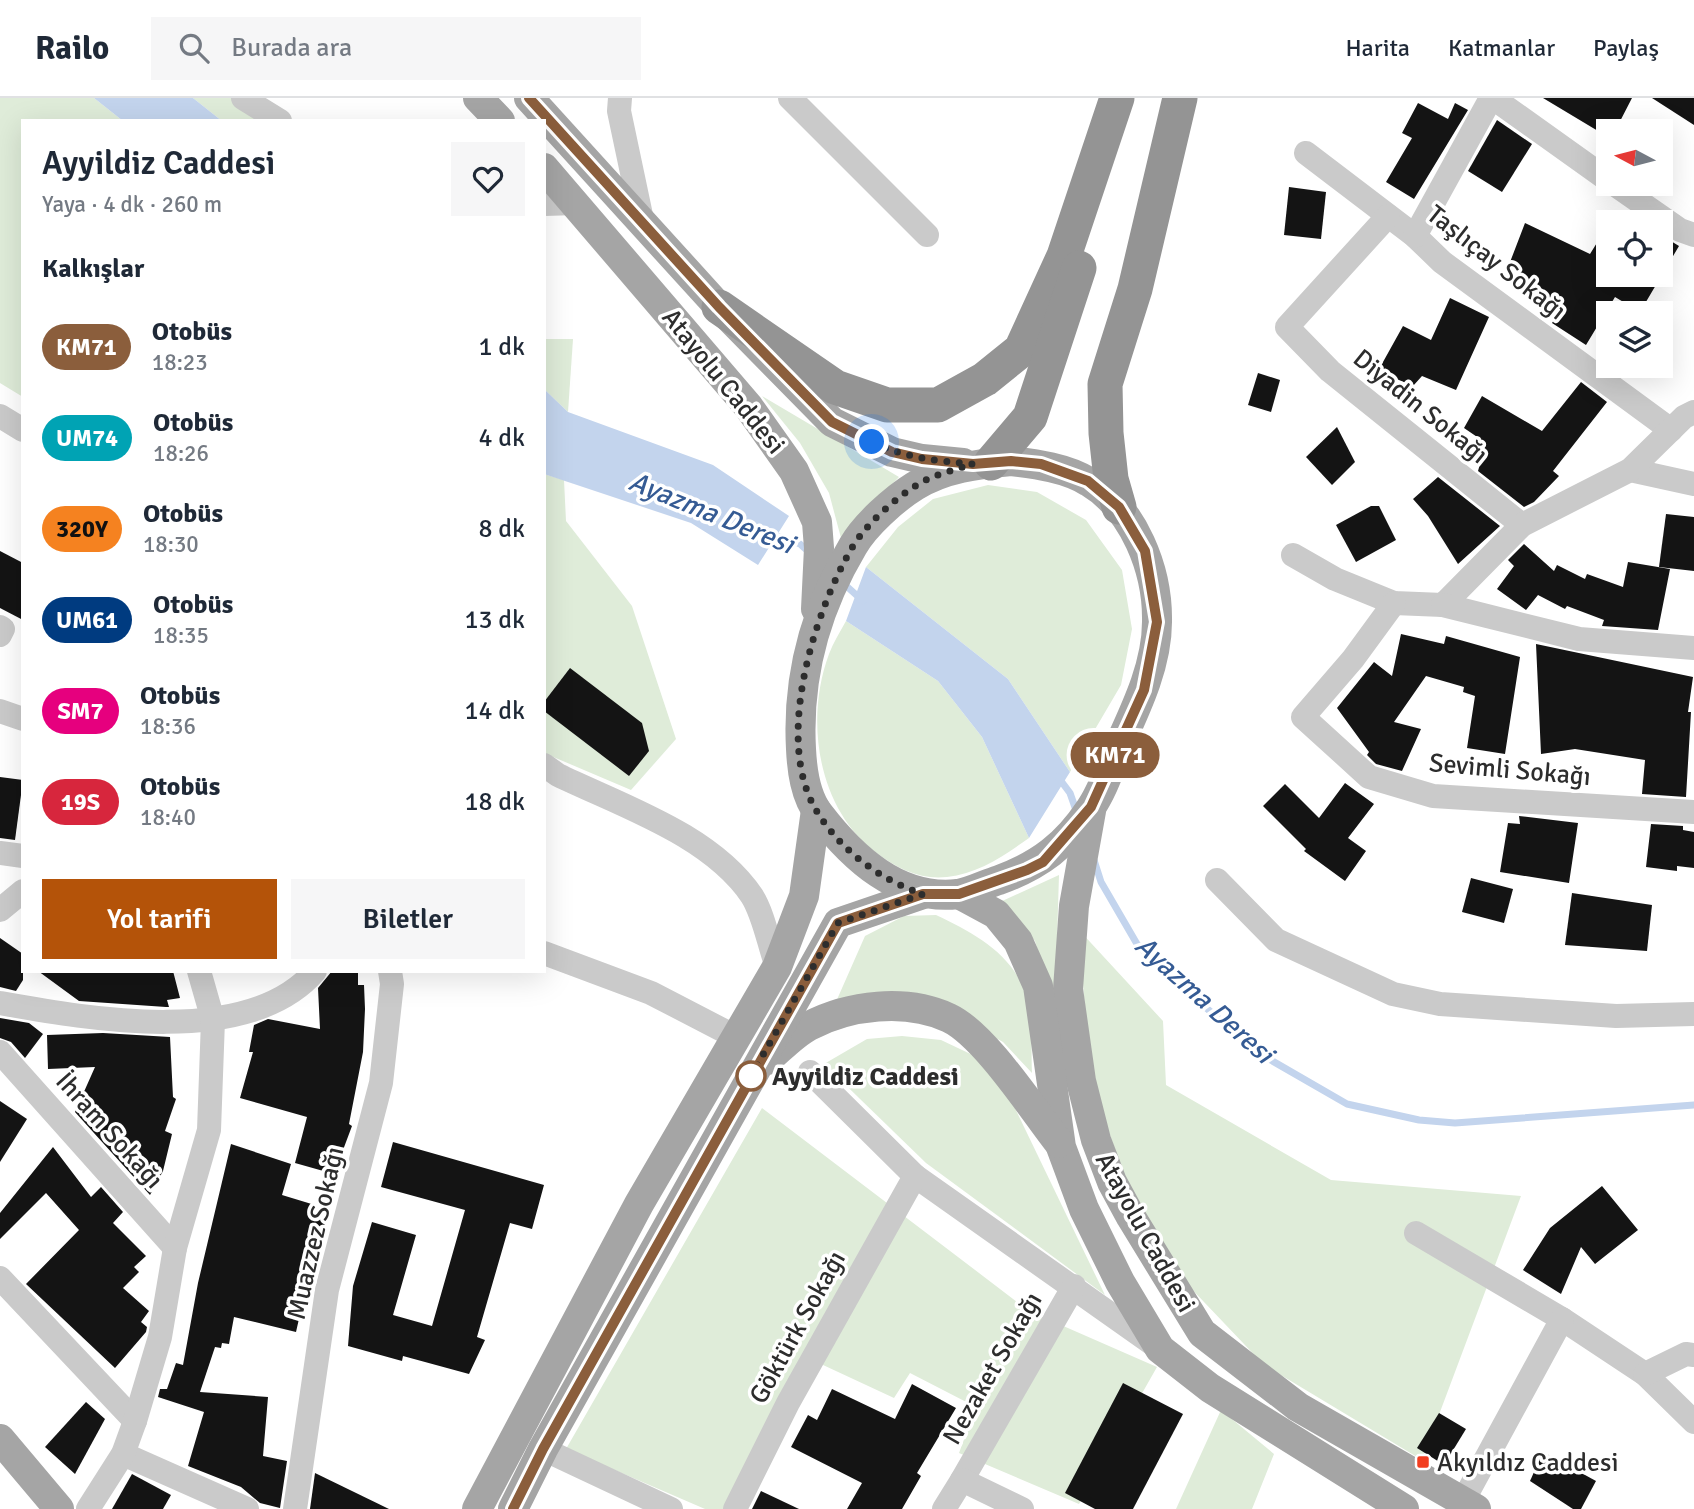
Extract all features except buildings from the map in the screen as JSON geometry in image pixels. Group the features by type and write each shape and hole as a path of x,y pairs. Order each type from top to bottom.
{"highway":[{"path":"719,307 835,387 887,405 938,405 985,379 1021,350 1064,256 1117,98"},
{"path":"982,464 1030,417 1078,272 1123,98"},
{"path":"1119,507 1111,479 1105,433 1105,384 1135,289 1180,98"}],"main road":[{"path":"478,98 498,119"},
{"name":"Atayolu Caddesi","path":"529,98 719,307 832,422 892,452 922,459 982,464 1041,464 1088,481 1119,507 1145,551 1157,622 1144,690 1091,807 1074,906 1068,989 1081,1081 1096,1140 1112,1182 1131,1217 1202,1333 1298,1407 1469,1505"},
{"name":"Atayolu Caddesi","path":"546,170 577,203 748,406 794,471 817,522 819,585 814,631"},
{"path":"923,894 903,887 867,866 816,810 802,773 799,719 802,679 814,631 854,544 882,513 914,486 982,464"},
{"path":"513,1509 543,1449 838,923 923,894 959,894 1027,870 1043,862 1091,807"},
{"path":"477,1509 639,1204 777,967 804,896 816,810"},
{"path":"959,894 996,914 1018,941 1038,986 1061,1147"},
{"path":"753,1071 807,1027 857,1007 908,1008 950,1018 982,1045 1061,1147"},
{"name":"Atayolu Caddesi","path":"1061,1147 1084,1209 1120,1282 1160,1349 1210,1388 1404,1509"},
{"path":"0,1439 59,1509"}],"street":[{"path":"243,98 277,119"},
{"path":"620,98 619,111 642,220"},
{"path":"790,98 928,235"},
{"path":"1415,236 1492,98 1596,172"},
{"name":"Taşlıçay Sokağı","path":"1306,153 1415,236 1443,262 1671,430"},
{"path":"1631,196 1680,230 1694,235"},
{"path":"546,204 577,203"},
{"name":"Taşlıçay Sokağı","path":"1287,327 1388,216"},
{"name":"Diyadin Sokağı","path":"1287,327 1330,371 1522,525"},
{"path":"1443,605 1522,525 1630,470 1671,430 1694,412"},
{"path":"0,416 21,429"},
{"path":"1630,470 1694,484"},
{"path":"1293,555 1335,579 1394,603 1443,605 1579,639 1694,648"},
{"name":"Sevimli Sokağı","path":"1394,603 1353,659 1303,717 1369,777 1433,796 1694,812"},
{"path":"0,627 3,629 0,635"},
{"path":"0,711 21,718"},
{"path":"546,766 558,775 694,841 718,860 753,897 777,967"},
{"path":"0,853 21,856"},
{"path":"1217,880 1276,940 1393,994 1440,1004 1616,1016 1694,1014"},
{"path":"0,910 21,893"},
{"path":"546,954 651,993 736,1037"},
{"path":"88,1509 123,1454 135,1421 160,1337 175,1248 209,1130 213,1020 200,973"},
{"path":"0,1003 91,1019 213,1020 264,1009 300,988 313,973"},
{"name":"Muazzez Sokağı","path":"295,1509 327,1290 381,1083 392,984 390,973"},
{"name":"İhram Sokağı","path":"0,1052 175,1248"},
{"name":"Atayolu Caddesi","path":"810,1072 915,1176 1160,1349"},
{"name":"Göktürk Sokağı","path":"736,1509 789,1403 915,1176"},
{"path":"1416,1233 1562,1319 1645,1374 1694,1422"},
{"path":"0,1278 135,1421"},
{"name":"Nezaket Sokağı","path":"944,1509 1074,1286"},
{"path":"1469,1505 1562,1319"},
{"path":"1645,1374 1686,1354 1694,1355"},
{"path":"543,1449 671,1509"},
{"path":"123,1454 247,1509"},
{"path":"962,1480 1023,1509"}],"green space":[{"path":"0,98 94,98 120,119 21,119 21,396 0,383"},
{"path":"193,98 236,98 262,119 219,119"},
{"path":"546,339 573,339 568,412 546,391"},
{"path":"762,396 899,477 841,538 829,493 800,443"},
{"path":"546,475 564,480 566,521 632,606 676,739 631,790 546,754"},
{"path":"988,485 1037,492 1086,520 1122,570 1132,629 1121,685 1070,772 1008,679 866,567 898,527 933,499"},
{"path":"846,621 938,681 982,737 1029,838 1001,857 970,872 947,877 928,877 902,869 878,854 858,836 842,814 830,789 822,763 818,735 821,680 831,650"},
{"path":"1059,875 1055,1005 1035,941 1000,902"},
{"path":"936,915 990,946 1002,956 1020,981 1027,996 1030,1013 1032,1073 1003,1042 958,1017 908,1000 824,1029 865,936 904,916"},
{"path":"1079,930 1163,1021 1166,1085 1331,1180 1521,1196 1422,1460 1264,1365 1184,1281 1133,1202 1090,1077"},
{"path":"902,1036 941,1040 979,1058 1011,1100 1105,1295 926,1163 824,1064 867,1039"},
{"path":"762,1108 1029,1311 1157,1367 1079,1504 959,1453 976,1407 910,1373 894,1398 808,1358 727,1509 705,1509 566,1449"},
{"path":"1221,1410 1274,1454 1252,1509 1176,1509"}],"water":[{"path":"94,98 193,98 219,119 120,119"},
{"path":"546,391 568,412 713,465 789,516 758,565 691,523 546,475"},
{"path":"866,567 1008,679 1070,772 1029,838 982,737 938,681 846,621"}],"waterway":[{"name":"Ayazma Deresi","path":"769,533 800,544 811,554"},
{"name":"Ayazma Deresi","path":"843,583 863,601"},
{"name":"Ayazma Deresi","path":"1058,777 1070,793 1077,813"},
{"name":"Ayazma Deresi","path":"1094,860 1101,882 1137,944 1166,974 1262,1055 1347,1104 1419,1120 1455,1123 1694,1105"}],"bus line":[{"name":"KM71","path":"513,1509 543,1449 838,923 923,894 959,894 1043,862 1091,807 1144,690 1157,622 1145,551 1119,507 1104,494 1088,481 1041,464 1011,461 973,464 922,459 892,452 832,422 719,307 529,98"}],"place":[{"name":"Ayyildiz Caddesi","path":"751,1076"},
{"name":"Akyıldız Caddesi","path":"1423,1462"}],"route":[{"path":"751,1076 838,923 923,894 903,887 867,866 837,836 816,810 802,773 799,719 802,679 814,631 854,544 882,513 914,486 973,464 922,459 892,452 872,442"}]}
